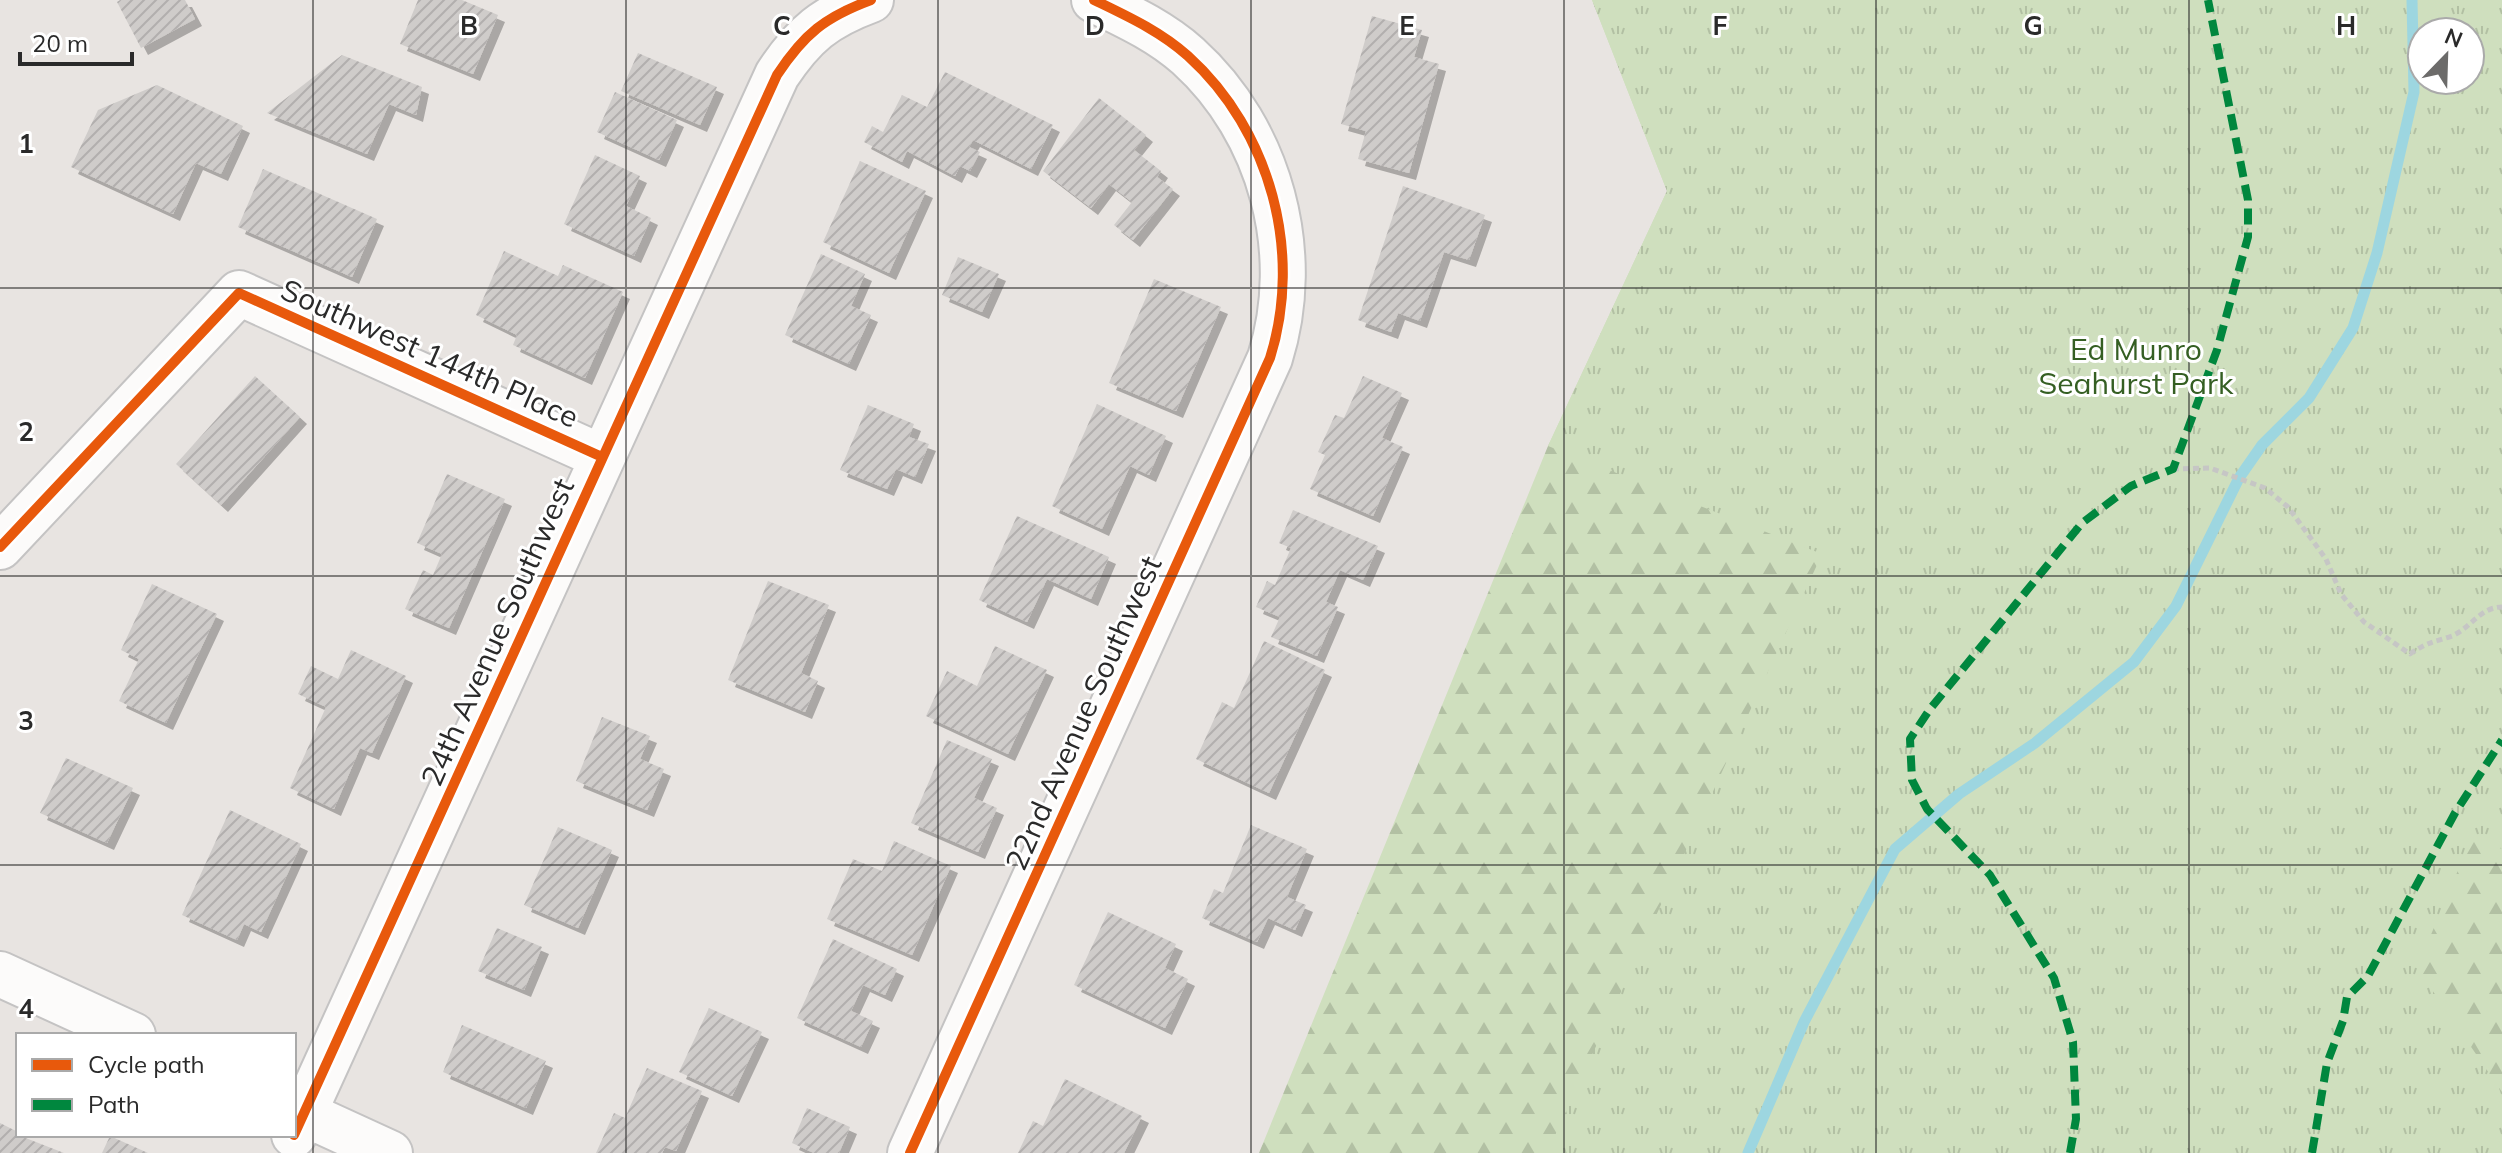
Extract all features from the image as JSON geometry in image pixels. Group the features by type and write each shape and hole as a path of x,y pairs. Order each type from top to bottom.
{"street":[{"name":"24th Avenue Southwest","path":"296,1123 777,75 799,42 818,28 871,0"},
{"name":"22nd Avenue Southwest","path":"910,1153 1270,358 1278,333 1284,287 1283,249 1275,202 1255,148 1223,94 1189,57 1149,26 1094,0"},
{"name":"Southwest 144th Place","path":"0,547 239,293 602,457"},
{"path":"0,974 129,1033"},
{"path":"296,1123 390,1153"}],"path":[{"path":"2173,469 2210,468 2265,488 2288,507 2326,559 2341,594 2364,622 2410,654 2435,638 2452,635 2490,607 2502,607"}],"green space":[{"name":"Ed Munro Seahurst Park","path":"1592,0 2502,0 2502,1153 1259,1153 1548,446 1667,191"},
{"name":"Ed Munro Seahurst Park","path":"1592,0 2502,0 2502,849 2472,837 2417,968 2502,1092 2502,1153 1547,1153 1822,554 1548,446 1667,191"}],"building":[{"path":"185,0 195,19 141,48 117,2"},
{"path":"418,0 462,0 498,15 473,74 400,44"},
{"path":"1372,16 1422,30 1414,57 1439,64 1409,173 1358,159 1366,131 1341,124"},
{"path":"638,53 717,87 700,125 621,91"},
{"path":"342,55 422,87 416,115 389,104 367,154 267,113"},
{"path":"945,72 1053,125 1031,169 973,140 969,147 980,152 970,171 960,166 955,176 907,151 902,162 864,142 872,126 883,132 902,95 927,107"},
{"path":"157,85 243,126 221,174 196,163 173,214 71,167 98,110"},
{"path":"615,92 677,120 659,160 597,132"},
{"path":"1099,98 1146,135 1134,150 1161,171 1157,177 1173,189 1133,240 1114,225 1132,202 1109,184 1091,208 1043,171"},
{"path":"595,155 640,176 626,206 651,218 634,256 564,224"},
{"path":"860,161 926,191 889,273 823,242"},
{"path":"263,169 377,219 352,277 238,227"},
{"path":"1403,186 1485,215 1469,260 1444,252 1420,321 1398,313 1391,332 1358,320"},
{"path":"504,251 558,276 563,265 623,292 585,378 513,345 517,335 476,315"},
{"path":"821,254 865,274 851,306 871,315 849,364 785,335"},
{"path":"958,257 999,274 982,312 942,295"},
{"path":"1154,279 1221,307 1176,411 1109,383"},
{"path":"255,376 300,417 221,505 176,464"},
{"path":"1363,376 1402,393 1382,438 1403,447 1373,516 1310,489 1325,455 1318,452 1335,415 1344,418"},
{"path":"1097,404 1166,436 1149,475 1130,466 1102,529 1052,506"},
{"path":"868,405 914,424 909,437 929,444 915,477 896,469 887,489 840,470"},
{"path":"447,474 505,499 449,628 405,609 423,570 433,575 442,554 417,543"},
{"path":"1293,510 1378,546 1363,580 1340,570 1326,602 1338,607 1317,656 1271,637 1280,617 1256,607 1267,581 1275,585 1291,548 1279,543"},
{"path":"1017,516 1109,557 1091,599 1047,579 1027,622 979,600"},
{"path":"768,581 829,605 801,673 818,681 805,712 728,680"},
{"path":"152,584 217,614 166,723 119,701 139,659 121,650"},
{"path":"1264,641 1325,670 1269,793 1196,759 1222,702 1234,708"},
{"path":"995,646 1047,670 1008,754 926,716 947,671 977,686"},
{"path":"351,650 406,676 372,753 360,748 334,809 290,788 326,707 298,694 311,666 338,679"},
{"path":"602,717 650,736 640,759 664,769 647,810 576,781"},
{"path":"947,740 992,759 974,798 997,808 978,852 911,823"},
{"path":"66,758 133,788 107,843 40,813"},
{"path":"230,810 301,844 261,932 244,924 237,940 182,915"},
{"path":"1251,825 1307,849 1287,897 1306,905 1295,930 1268,918 1257,942 1202,918 1214,889 1223,893"},
{"path":"558,827 612,850 578,928 524,905"},
{"path":"894,841 951,866 912,955 827,919 853,859 882,871"},
{"path":"1108,912 1176,944 1165,968 1188,979 1165,1028 1074,985"},
{"path":"497,928 542,947 524,990 478,971"},
{"path":"833,939 897,969 885,995 863,985 851,1011 873,1021 861,1047 797,1018"},
{"path":"709,1008 762,1032 732,1096 679,1072"},
{"path":"462,1025 546,1061 526,1108 443,1072"},
{"path":"647,1068 702,1091 676,1151 665,1147 662,1153 596,1153 614,1113 625,1118"},
{"path":"1065,1079 1142,1116 1124,1153 1018,1153 1033,1121 1043,1126"},
{"path":"807,1108 850,1127 839,1153 814,1153 792,1143"},
{"path":"0,1123 16,1131 16,1137 64,1153 0,1153"},
{"path":"112,1137 148,1153 102,1153"}],"waterway":[{"path":"1748,1153 1804,1022 1895,849 1959,794 2035,743 2134,662 2176,606 2239,478 2262,445 2309,398 2353,328 2377,253 2414,92 2412,0"}],"marked path":[{"path":"2070,1153 2076,1119 2073,1042 2054,978 1990,875 1927,809 1912,780 1910,739 1930,709 2082,523 2131,486 2173,469 2217,350 2248,237 2248,200 2208,0"},
{"path":"2312,1153 2327,1063 2343,1021 2347,997 2368,976 2455,813 2502,740"}],"cycle path":[{"path":"296,1131 777,75 817,28 871,0"},
{"path":"910,1153 1270,358 1279,318 1283,277 1280,236 1272,196 1259,157 1240,120 1217,86 1188,56 1143,25 1094,0"},
{"path":"0,547 239,293 602,457"}]}
